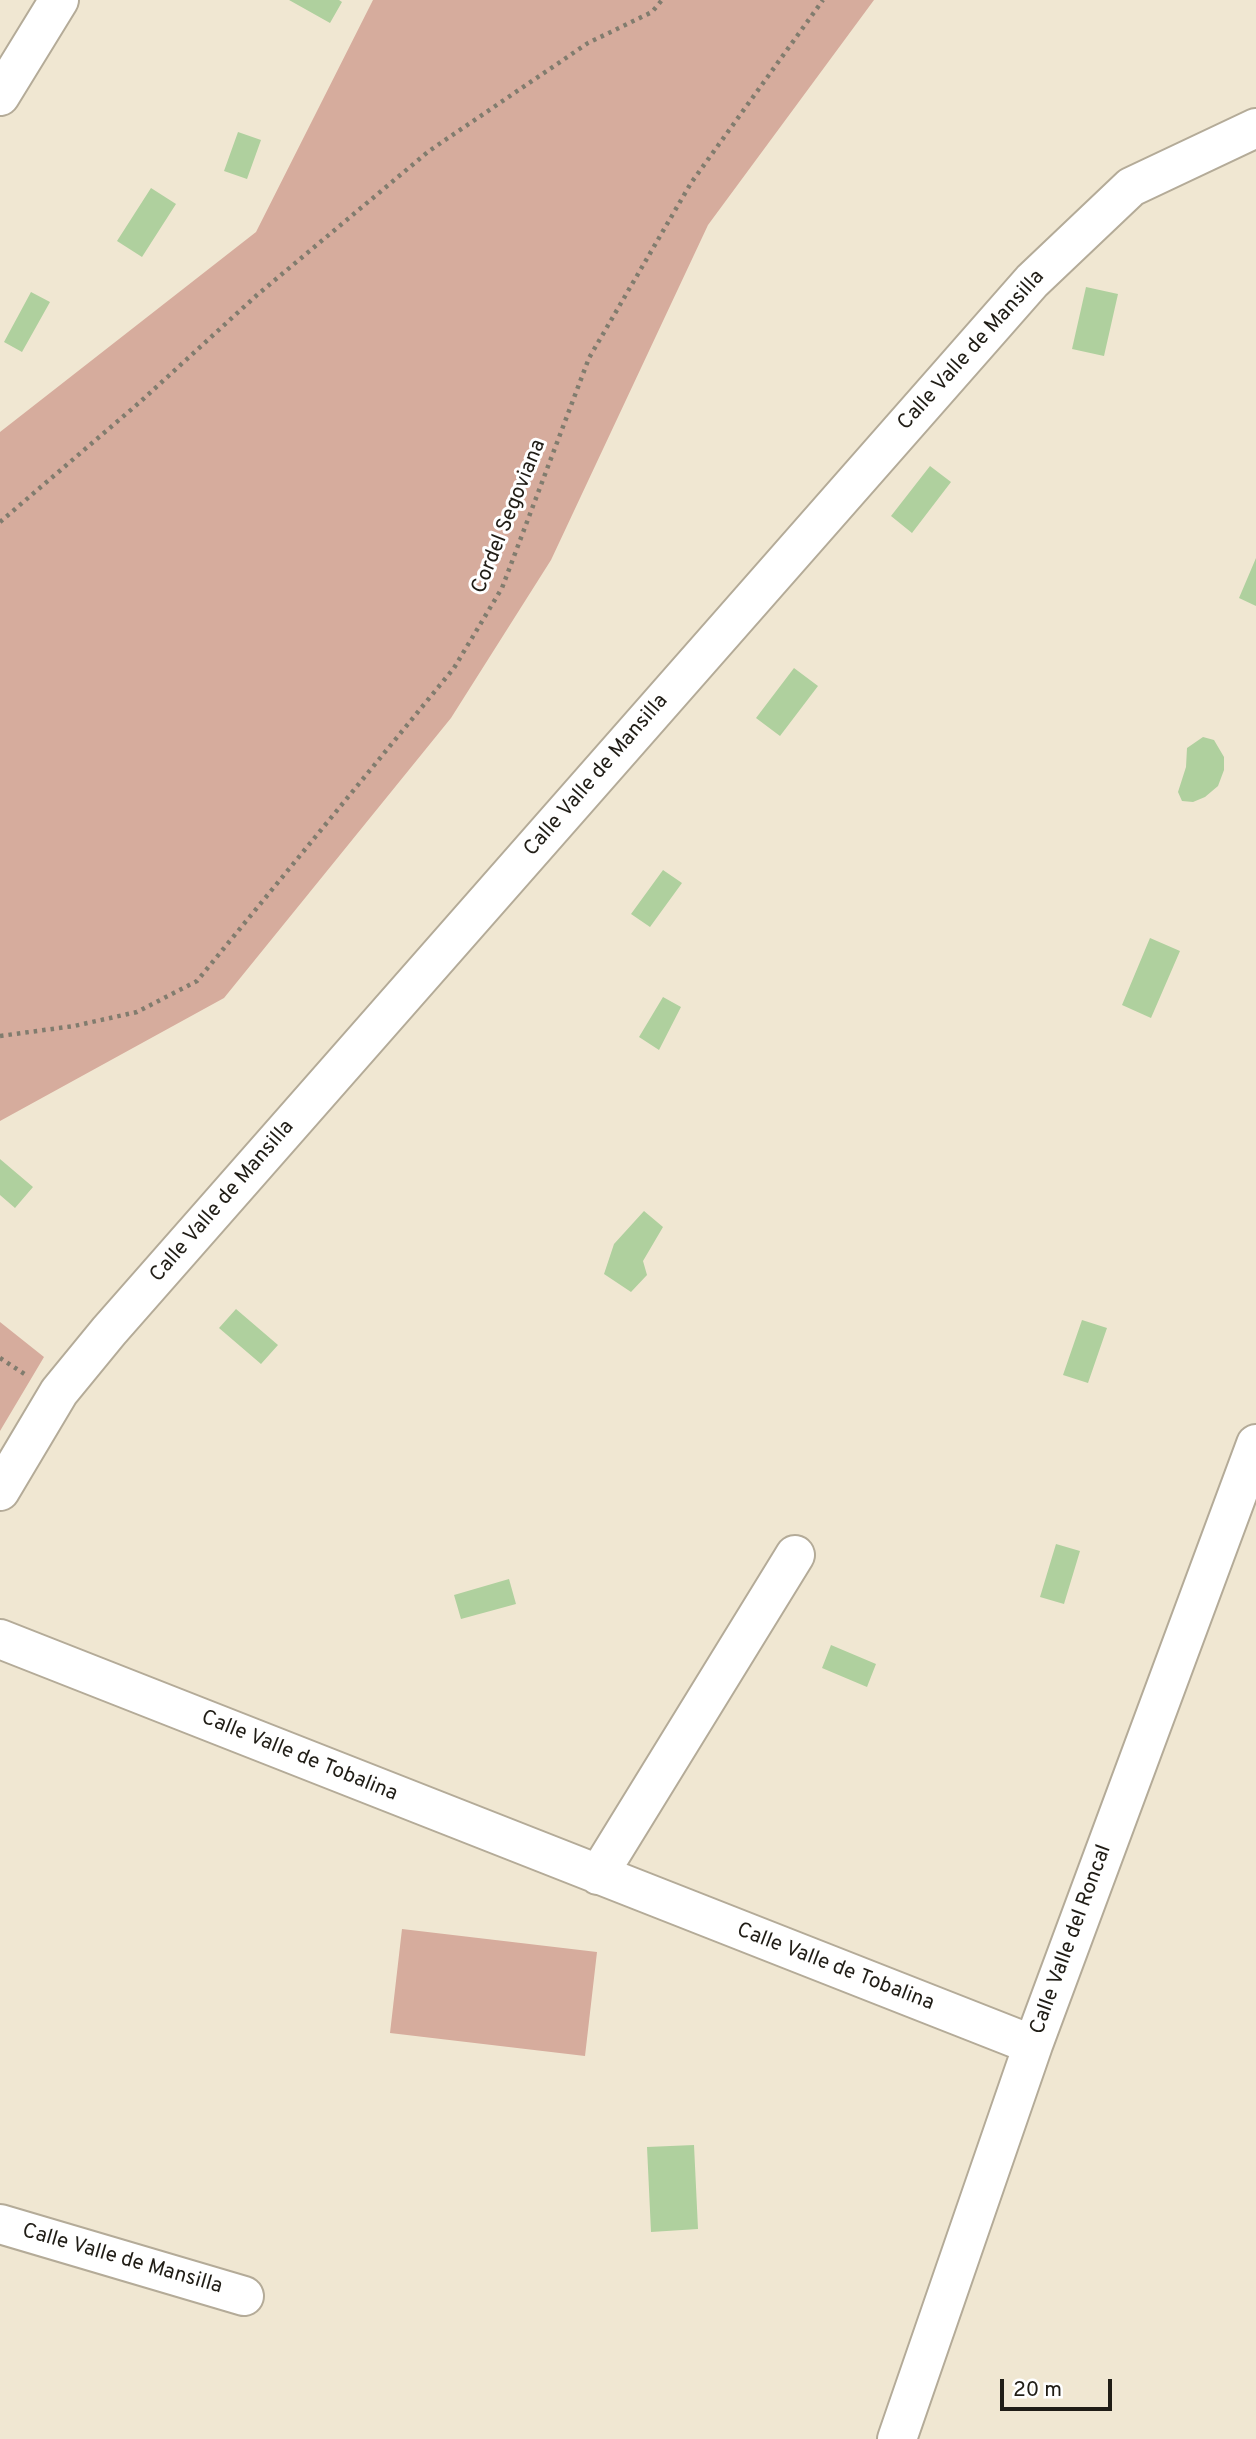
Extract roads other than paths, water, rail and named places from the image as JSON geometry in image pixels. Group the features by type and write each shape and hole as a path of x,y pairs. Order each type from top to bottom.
{"street":[{"path":"0,96 59,0"},
{"name":"Calle Valle de Mansilla","path":"0,1491 59,1392 109,1331 1032,281 1131,187 1256,128"},
{"name":"Calle Valle del Roncal","path":"897,2439 1033,2045 1256,1444"},
{"path":"598,1875 795,1555"},
{"name":"Calle Valle de Tobalina","path":"0,1639 1033,2045"},
{"name":"Calle Valle de Mansilla","path":"0,2224 244,2296"}]}
